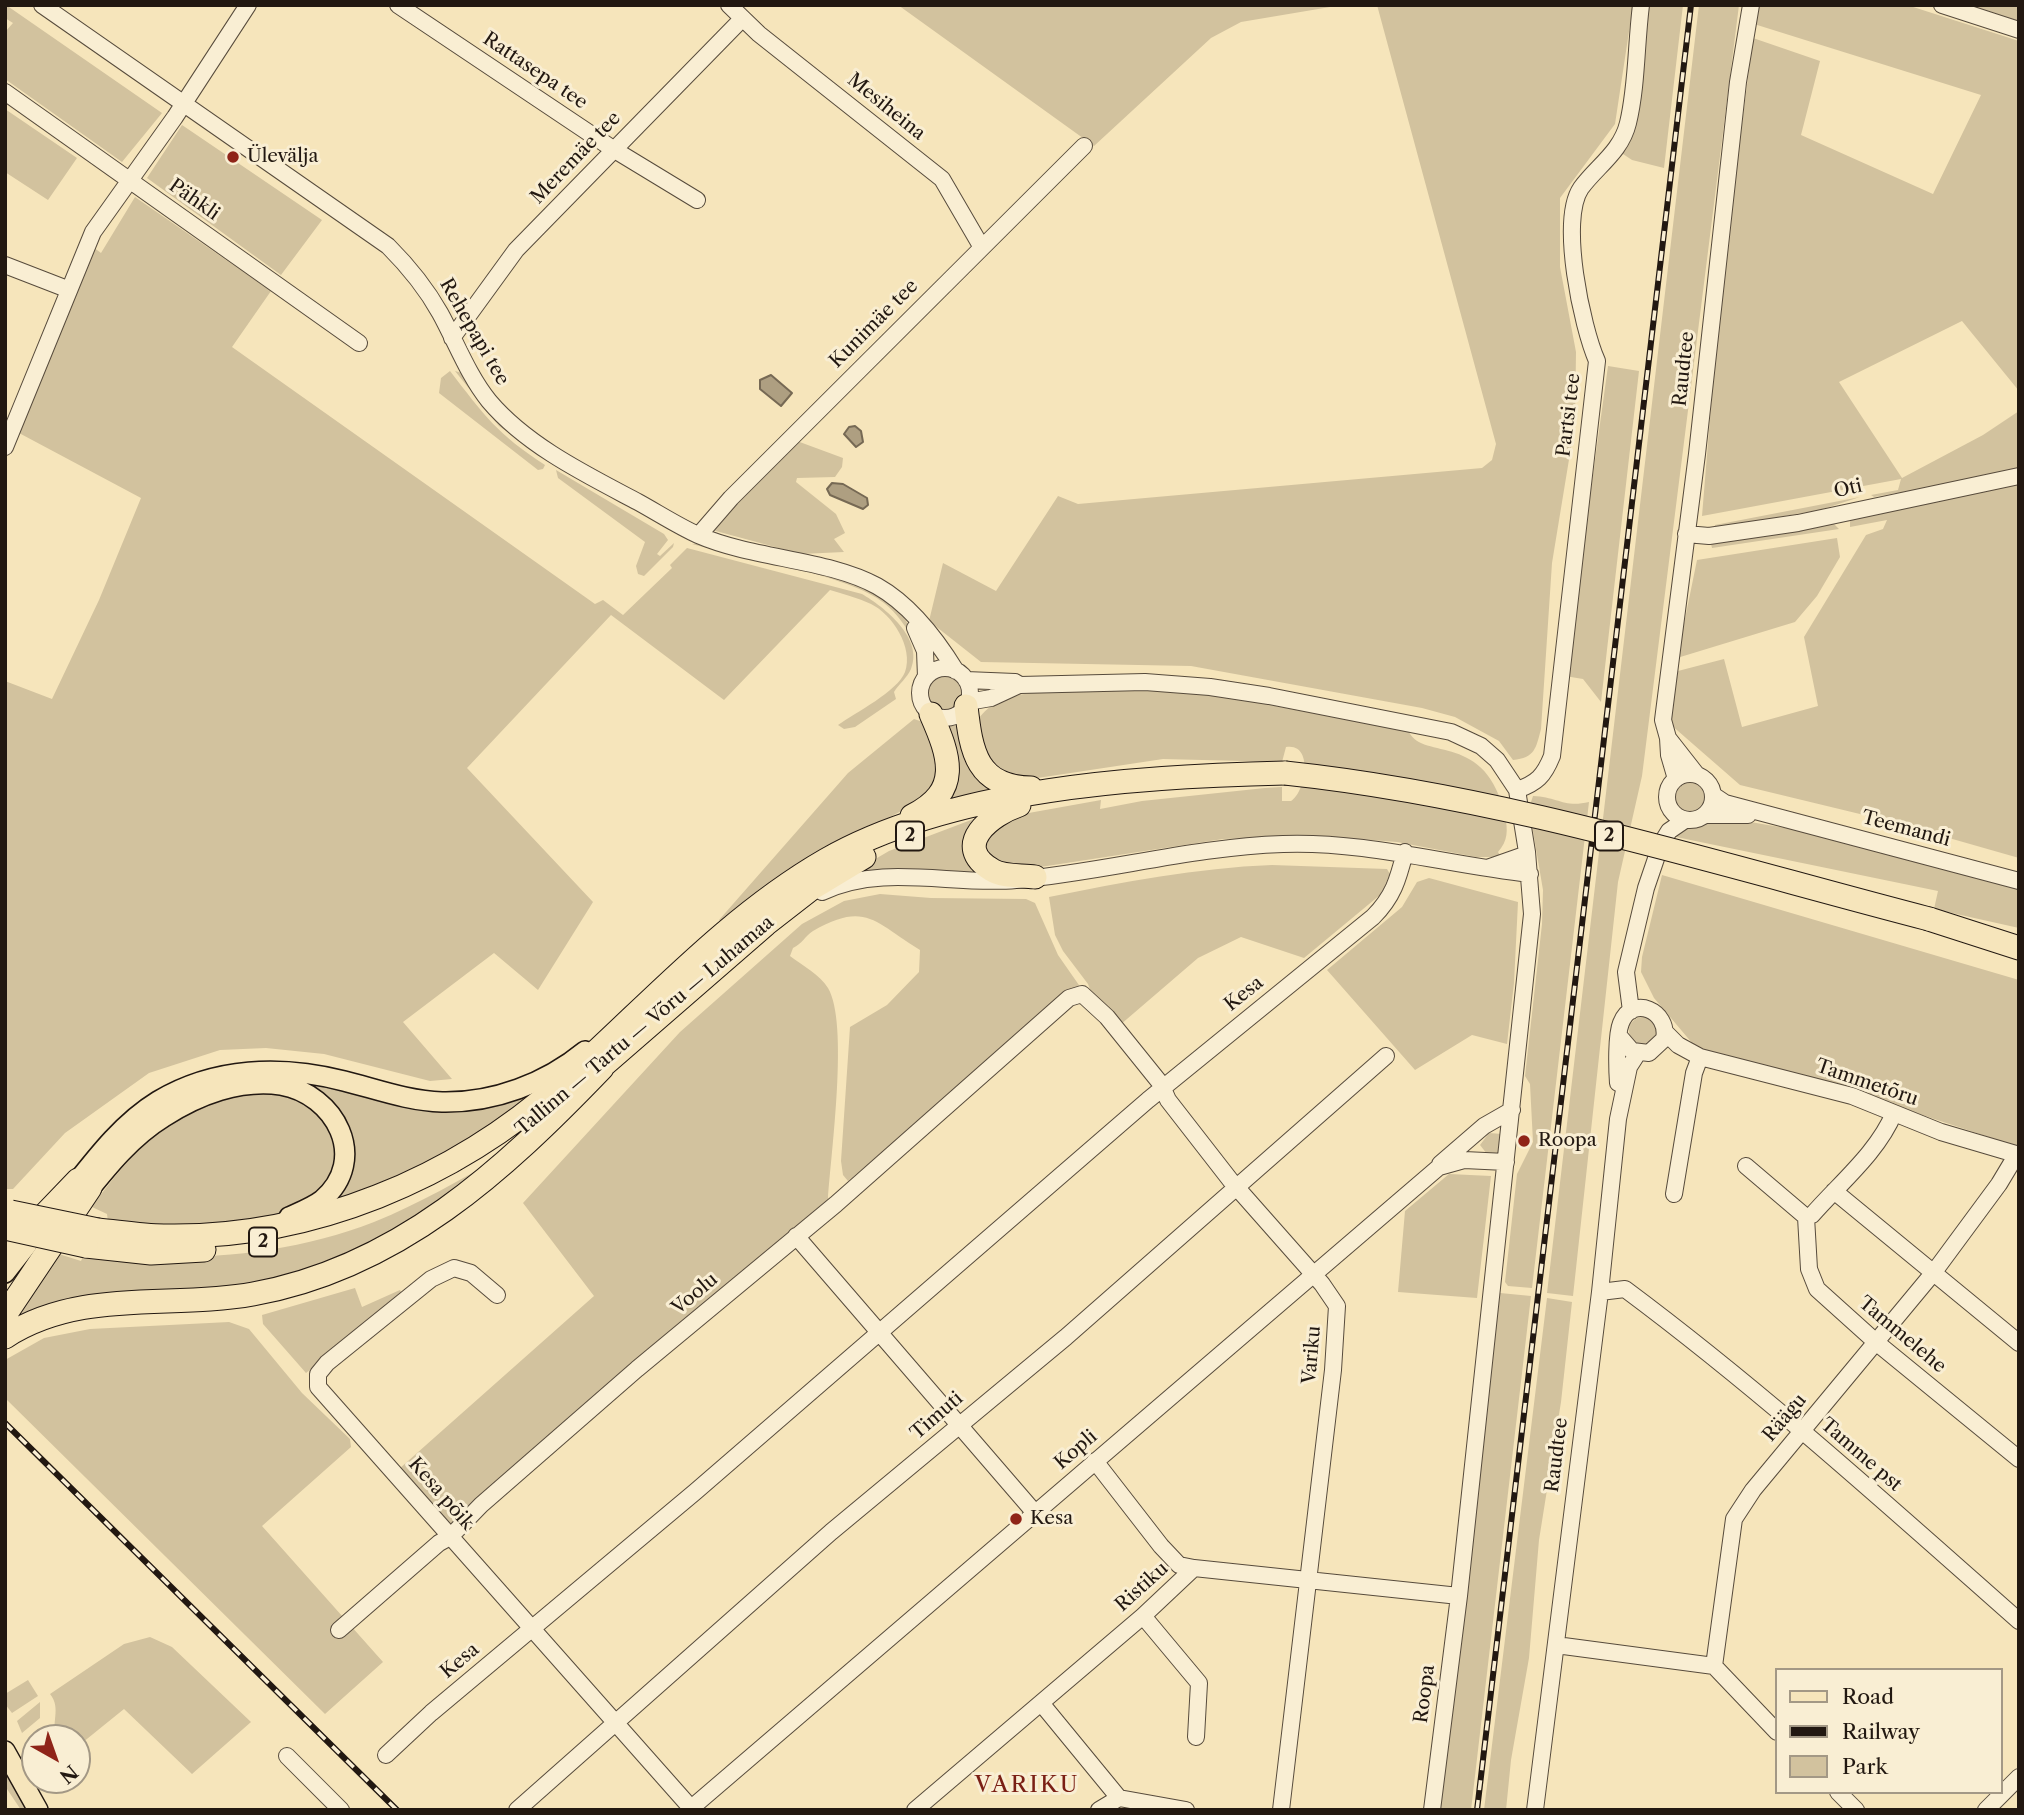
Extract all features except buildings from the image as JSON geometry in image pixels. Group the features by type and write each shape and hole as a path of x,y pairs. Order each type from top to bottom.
{"highway":[{"path":"967,704 971,747 981,766 992,777 1011,788 1073,789"},
{"path":"866,840 926,809 947,782 948,765 944,744 931,714"},
{"name":"Tallinn — Tartu — Võru — Luhamaa","path":"92,1238 234,1233 296,1222 344,1209 428,1175 510,1123 560,1084 760,905 827,859 866,840 979,803 1164,778 1285,773 1422,792 1583,830 1969,930"},
{"path":"1035,877 1002,874 984,864 976,849 979,830 992,817 1016,806 1073,789"},
{"name":"Tallinn — Tartu — Võru — Luhamaa","path":"7,1217 151,1253 215,1249 288,1239 398,1205 483,1159 559,1103 765,924 811,889 857,860 920,832 978,811 1073,789"},
{"name":"2","path":"1969,930 2019,939"},
{"name":"2","path":"1969,930 2019,948"},
{"path":"5,1337 41,1319 79,1307 252,1294 334,1271 379,1252 429,1223 537,1137 612,1058"},
{"path":"5,1256 84,1184"},
{"path":"5,1315 84,1184"}],"main road":[{"path":"5,1294 120,1131 138,1116 181,1089 210,1079 245,1072 305,1072 405,1097 443,1102 480,1099 543,1079 580,1056 660,992"},
{"path":"5,1273 84,1184 142,1132 189,1102 210,1093 261,1084 301,1091 321,1102 341,1128 346,1160 333,1188 312,1206 285,1218 234,1233"},
{"path":"5,1751 38,1810"}],"street":[{"name":"Rehepapi tee","path":"42,5 388,246 416,276 490,401 522,432 588,475 699,535 751,552 856,576 878,587 916,617 961,676"},
{"path":"5,447 67,289 93,232 183,104 248,5"},
{"name":"Rattasepa tee","path":"398,5 613,149 697,200"},
{"name":"Mesiheina","path":"729,5 742,19 942,179 981,246"},
{"name":"Partsi tee","path":"1517,790 1536,783 1546,771 1552,756 1597,361 1587,338 1579,285 1571,223 1574,202 1581,189 1620,145 1628,123 1641,5"},
{"name":"Raudtee","path":"1646,888 1645,877 1653,840 1662,825 1668,806 1667,791 1676,779 1663,720 1738,82 1751,5"},
{"path":"1942,5 2019,30"},
{"name":"Meremäe tee","path":"452,338 516,250 742,19"},
{"name":"Pähkli","path":"5,92 359,343"},
{"name":"Kunimäe tee","path":"699,535 730,498 1084,146"},
{"path":"5,265 67,289"},
{"name":"Oti","path":"1686,534 1709,536 1798,523 2019,476"},
{"name":"Rehepapi tee","path":"906,610 925,650 926,677"},
{"path":"1020,685 1015,682 961,676 940,668 926,677 919,695 921,702 938,718 954,717 967,704 991,698 1020,685 1145,682 1210,687 1451,732 1481,746 1497,760 1517,790"},
{"path":"961,676 967,704"},
{"path":"1668,738 1698,775 1708,783 1713,795 1711,806 1704,815 1685,820 1668,806"},
{"path":"1676,779 1698,775"},
{"name":"Roopa","path":"1432,1810 1459,1596 1532,914 1530,874 1517,790"},
{"name":"Teemandi","path":"1713,795 1725,803 2019,881"},
{"name":"Teemandi","path":"1704,815 1782,818"},
{"name":"Raudtee","path":"1620,1105 1618,1076 1621,1022 1631,1011 1626,972 1646,888 1661,844 1669,831 1685,820"},
{"path":"765,924 818,894 855,880 895,877 989,881 1035,877 1195,852 1283,844 1405,852 1530,874"},
{"name":"Kesa","path":"386,1755 1161,1089 1381,909 1397,886 1405,852"},
{"path":"1490,867 1527,854"},
{"path":"1628,965 1640,993 1662,1019 1665,1032"},
{"name":"Variku","path":"1082,994 1107,1017 1161,1084 1161,1089 1236,1187 1314,1274 1337,1306 1309,1579 1281,1810"},
{"name":"Voolu","path":"339,1630 439,1543 450,1537 502,1487 1069,998 1082,994"},
{"path":"1631,1011 1638,1008 1653,1010"},
{"name":"Raudtee","path":"1535,1810 1600,1292 1620,1105 1629,1067 1644,1053 1661,1045 1665,1032"},
{"name":"Tammetõru","path":"1665,1032 1678,1045 1700,1058"},
{"path":"1620,1037 1627,1048 1644,1053"},
{"name":"Tammetõru","path":"1644,1053 1700,1058 1852,1096 1941,1132 2018,1154"},
{"name":"Timuti","path":"517,1810 831,1532 1066,1337 1386,1056"},
{"path":"1674,1194 1694,1073 1700,1058"},
{"name":"Kopli","path":"690,1809 1484,1126 1512,1110"},
{"path":"1746,1166 1806,1217 1812,1215 1874,1147 1887,1129 1894,1112"},
{"path":"1484,1126 1474,1138 1475,1146 1487,1162"},
{"name":"Räägu","path":"1714,1666 1734,1519 1753,1490 1934,1272 2018,1154"},
{"path":"1439,1167 1458,1161 1506,1162"},
{"path":"1834,1191 2019,1343"},
{"name":"Tammelehe","path":"1806,1217 1809,1269 1813,1283 1877,1343 2019,1459"},
{"path":"796,1236 1035,1513"},
{"name":"Kesa põik","path":"497,1295 471,1273 454,1268 431,1279 327,1363 318,1374 318,1387 690,1809"},
{"name":"Tamme pst","path":"1600,1292 1625,1289 1801,1431 2019,1621"},
{"path":"1095,1461 1161,1546 1179,1565 1194,1568"},
{"name":"Ristiku","path":"915,1810 1143,1616 1194,1568 1459,1596"},
{"path":"1143,1616 1199,1683 1196,1737"},
{"path":"1556,1645 1714,1666 1776,1731"},
{"path":"1041,1703 1119,1798 1186,1810"},
{"path":"287,1756 341,1810"},
{"path":"2003,1793 2019,1777"},
{"path":"1840,1794 1856,1810"},
{"path":"1986,1810 2002,1794"},
{"path":"1100,1810 1119,1798"}],"green space":[{"path":"6,5 162,113 122,162 5,79 5,32 13,23 5,18"},
{"path":"898,5 1342,5 1241,22 1211,38 1094,146"},
{"path":"1377,5 1633,5 1615,124 1560,198 1560,267 1576,352 1575,423 1552,563 1541,729 1533,751 1520,759 1513,760 1499,741 1455,717 1422,708 1191,666 981,662 929,621 943,563 996,591 1058,496 1078,504 1482,468 1492,460 1496,444"},
{"path":"1648,5 1683,5 1664,168 1632,160 1620,152"},
{"path":"1699,5 1739,5 1642,776 1618,882 1573,1296 1547,1293"},
{"path":"1758,5 1907,5 2019,41 2019,391 1962,321 1839,382 1902,478 1983,435 2019,411 2019,858 1893,822 1740,785 1670,724 1678,671 1724,659 1742,727 1818,706 1804,637 1866,535 1883,529 1887,520 1850,527 1850,521 1854,517 1890,510 1896,493 1874,497 1871,495 1898,490 1901,479 1702,516 1720,296 1753,38 1820,61 1801,135 1933,194 1981,95 1754,24"},
{"path":"1969,5 2019,5 2019,22"},
{"path":"5,109 77,158 48,200 5,172"},
{"path":"182,125 322,220 281,275 147,178"},
{"path":"135,197 271,291 232,347 595,604 603,600 623,615 672,568 670,565 687,548 862,594 900,625 912,646 914,657 911,669 894,692 896,699 855,727 844,729 838,725 894,687 905,672 907,663 904,643 899,633 886,615 871,604 830,590 724,700 611,615 467,768 593,902 538,990 494,953 403,1022 452,1079 430,1081 324,1054 266,1048 220,1050 149,1073 65,1133 13,1189 5,1189 5,681 52,699 99,600 141,498 19,433 93,247 101,253"},
{"path":"1608,366 1639,371 1601,702 1583,679 1565,676"},
{"path":"450,371 492,423 545,465 543,469 538,470 439,393 441,378"},
{"path":"455,371 462,373 548,460 499,426"},
{"path":"797,441 843,458 842,467 835,477 797,478 796,482 836,514 845,533 834,539 844,552 801,554 712,530"},
{"path":"556,470 664,534 668,540 657,554 660,556 674,543 673,547 644,576 638,574 636,566 645,542 558,478"},
{"path":"1860,497 1820,510 1714,528 1715,525"},
{"path":"1833,523 1839,529 1712,548 1711,544"},
{"path":"1837,538 1840,557 1817,596 1795,622 1677,658 1697,560"},
{"path":"701,543 826,574 872,591 888,601 901,614 914,641 893,611 868,593 821,575 692,544"},
{"path":"944,676 956,681 961,693 956,705 944,710 932,705 927,693 932,681"},
{"path":"1084,689 1151,690 1229,697 1409,732 1416,740 1456,753 1484,771 1496,789 1507,826 1504,844 1498,852 1501,857 1476,857 1397,842 1320,836 1223,839 1034,868 1006,865 987,854 984,838 1012,816 1101,800 1100,809 1142,801 1282,787 1282,801 1291,801 1300,788 1305,769 1304,760 1301,752 1286,747 1282,762 1163,759 1031,779 1011,776 985,759 977,722 985,711 1010,697"},
{"path":"914,719 923,722 940,768 926,798 869,828 724,924 719,920 848,773"},
{"path":"960,722 1003,791 938,808 944,724"},
{"path":"1690,783 1696,784 1704,792 1704,804 1696,812 1690,813 1684,812 1676,804 1675,798 1676,792 1684,784"},
{"path":"1533,796 1573,804 1589,802 1532,1288 1508,1286 1505,1282 1517,1174 1533,1142 1530,1084 1525,1076 1542,924 1543,890 1529,808"},
{"path":"979,817 986,874 848,875 889,851"},
{"path":"1733,819 1803,831 2019,889 2019,928 1934,909 1938,891 1676,837 1690,826"},
{"path":"1272,865 1387,869 1390,874 1380,895 1304,958 1241,937 1198,958 1120,1025 1092,995 1088,984 1063,951 1055,935 1049,897 1188,872"},
{"path":"1662,875 2019,980 2019,1147 1910,1111 1852,1087 1698,1050 1654,998 1641,972 1642,957"},
{"path":"1429,878 1518,902 1514,983 1507,1044 1472,1035 1415,1070 1327,970 1402,907 1417,882"},
{"path":"880,894 931,898 1026,899 1035,903 1058,955 1081,988 1070,992 848,1181 843,1175 841,1161 850,1027 887,1005 919,972 920,950 880,924 858,916 831,922 810,933 793,948 790,956 825,983 834,1005 838,1058 828,1199 449,1527 399,1469 594,1296 523,1203 680,1032 802,924 844,901"},
{"path":"1643,1017 1653,1021 1657,1031 1653,1041 1643,1045 1633,1041 1629,1031 1633,1021"},
{"path":"307,1077 417,1106 549,1083 460,1150 331,1205 344,1188 352,1170 355,1154 353,1137 337,1107 306,1083"},
{"path":"264,1092 288,1095 305,1101 320,1112 333,1133 336,1146 334,1171 329,1183 314,1198 270,1217 199,1225 108,1222 107,1214 92,1207 127,1162 164,1128 208,1105"},
{"path":"1489,1133 1502,1134 1500,1153 1487,1154 1480,1145"},
{"path":"503,1156 380,1245 272,1285 5,1330 59,1254 81,1261 84,1254 194,1257 267,1250 304,1243 339,1234 391,1215"},
{"path":"1449,1174 1491,1176 1477,1298 1398,1292 1405,1211"},
{"path":"355,1288 362,1307 400,1290 403,1295 306,1373 263,1324 262,1315"},
{"path":"1500,1293 1531,1296 1471,1810 1440,1810"},
{"path":"1547,1298 1572,1302 1561,1402 1539,1540 1529,1658 1511,1760 1506,1810 1484,1810"},
{"path":"229,1322 249,1329 302,1393 350,1439 351,1447 262,1526 383,1662 325,1714 5,1398 5,1360 44,1338 90,1329"},
{"path":"150,1637 172,1647 251,1722 192,1774 124,1709 91,1736 91,1724 55,1724 55,1705 50,1694 124,1644"},
{"path":"28,1680 38,1696 12,1713 5,1704 5,1694"},
{"path":"40,1702 40,1718 33,1724 21,1724 21,1731 17,1721"},
{"path":"5,1773 29,1810 21,1810 5,1786"}],"shaded area":[{"path":"771,375 792,393 781,406 760,389 760,380"},
{"path":"855,426 861,431 863,442 856,447 844,434 849,427"},
{"path":"832,483 843,484 867,498 868,505 863,509 830,495 827,489"}],"railway":[{"path":"1477,1810 1691,5"},
{"path":"5,1423 397,1810"}],"place":[{"name":"Ülevälja","path":"233,157"},
{"name":"Roopa","path":"1524,1141"},
{"name":"Kesa","path":"1016,1519"}],"district":[{"name":"VARIKU","path":"1027,1785"}]}
